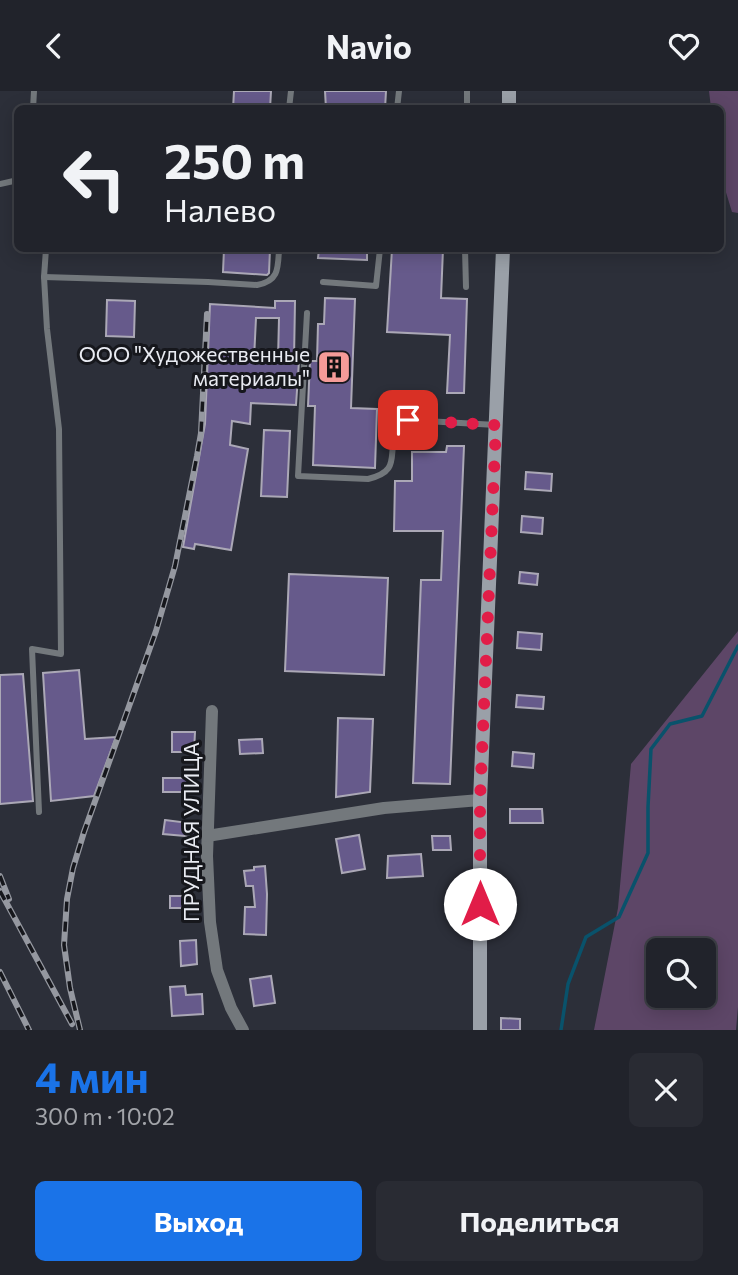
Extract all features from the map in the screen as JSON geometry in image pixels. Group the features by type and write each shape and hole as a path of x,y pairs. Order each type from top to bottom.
{"main road":[{"path":"480,1030 480,800 503,252"}],"street":[{"name":"ПРУДНАЯ УЛИЦА","path":"212,711 207,836 208,898 217,970 230,1008 243,1030"},
{"path":"207,836 384,808 480,800"}],"lane":[{"path":"38,812 32,649 61,654 59,429 49,352 44,277 46,252"},
{"path":"44,277 257,285 274,277 279,252"},
{"path":"323,282 376,286 380,252"},
{"path":"465,252 466,287"},
{"path":"307,313 298,476 368,479 379,476 389,467 396,434 408,420 496,425"}],"shaded area":[{"path":"709,91 738,91 738,213 732,212 724,186 724,105 711,105"},
{"path":"738,631 736,1030 594,1030 618,908 631,764"}],"building":[{"path":"234,91 271,91 270,105 233,105"},
{"path":"325,91 386,91 385,105 326,105"},
{"path":"224,252 270,252 267,275 223,272"},
{"path":"319,252 367,252 367,260 318,258"},
{"path":"392,252 443,252 441,298 467,299 464,393 447,393 450,335 387,332"},
{"name":"ООО \"Художественные материалы\"","path":"325,298 355,299 351,408 377,409 375,468 313,465 315,406 308,406 310,361 317,361 318,324 324,324"},
{"path":"107,300 135,301 134,337 106,336"},
{"path":"275,301 295,301 294,360 299,361 296,405 251,403 250,424 232,421 230,445 248,449 231,550 195,544 194,549 183,547 205,424 210,304 275,308","holes":["256,318 279,318 278,360 254,359"]},
{"path":"264,430 290,431 287,497 261,496"},
{"path":"447,446 464,446 450,784 413,783 421,580 441,580 443,531 394,531 395,481 412,481 412,452 446,452"},
{"path":"526,472 552,474 551,491 525,489"},
{"path":"522,516 543,518 542,534 521,532"},
{"path":"520,572 538,574 537,585 519,583"},
{"path":"289,574 388,578 384,675 285,671"},
{"path":"518,632 542,634 541,650 517,648"},
{"path":"79,670 85,739 116,737 94,796 51,801 43,673"},
{"path":"23,674 33,801 0,804 0,675"},
{"path":"517,695 544,697 543,709 516,707"},
{"path":"338,718 373,719 370,792 336,797"},
{"path":"172,732 195,732 194,752 172,752"},
{"path":"262,739 263,753 240,754 239,740"},
{"path":"513,752 534,754 533,768 512,766"},
{"path":"163,778 194,778 194,792 163,792"},
{"path":"510,809 542,809 543,823 510,823"},
{"path":"165,820 197,824 196,837 163,834"},
{"path":"359,835 365,869 342,873 336,839"},
{"path":"432,836 450,836 451,850 433,850"},
{"path":"421,854 423,876 387,878 388,856"},
{"path":"265,866 266,935 244,934 245,907 255,907 253,886 246,886 244,871"},
{"path":"170,896 193,896 193,908 170,908"},
{"path":"196,940 197,964 181,966 180,941"},
{"path":"271,976 275,1003 254,1006 250,979"},
{"path":"185,986 186,995 202,994 203,1014 172,1016 170,987"},
{"path":"501,1018 520,1019 520,1030 501,1030"}],"waterway":[{"path":"561,1030 568,984 586,937 619,917 648,853 651,749 670,724 702,716 738,646"}],"railway":[{"path":"80,1030 64,945 67,899 84,832 156,631 175,566 201,433 207,314"},
{"path":"0,876 9,899"},
{"path":"0,891 72,1024"},
{"path":"0,972 29,1030"}],"place":[{"name":"ООО \"Художественные материалы\"","path":"334,367"}],"route":[{"path":"408,420 496,425 480,800 480,904"}]}
